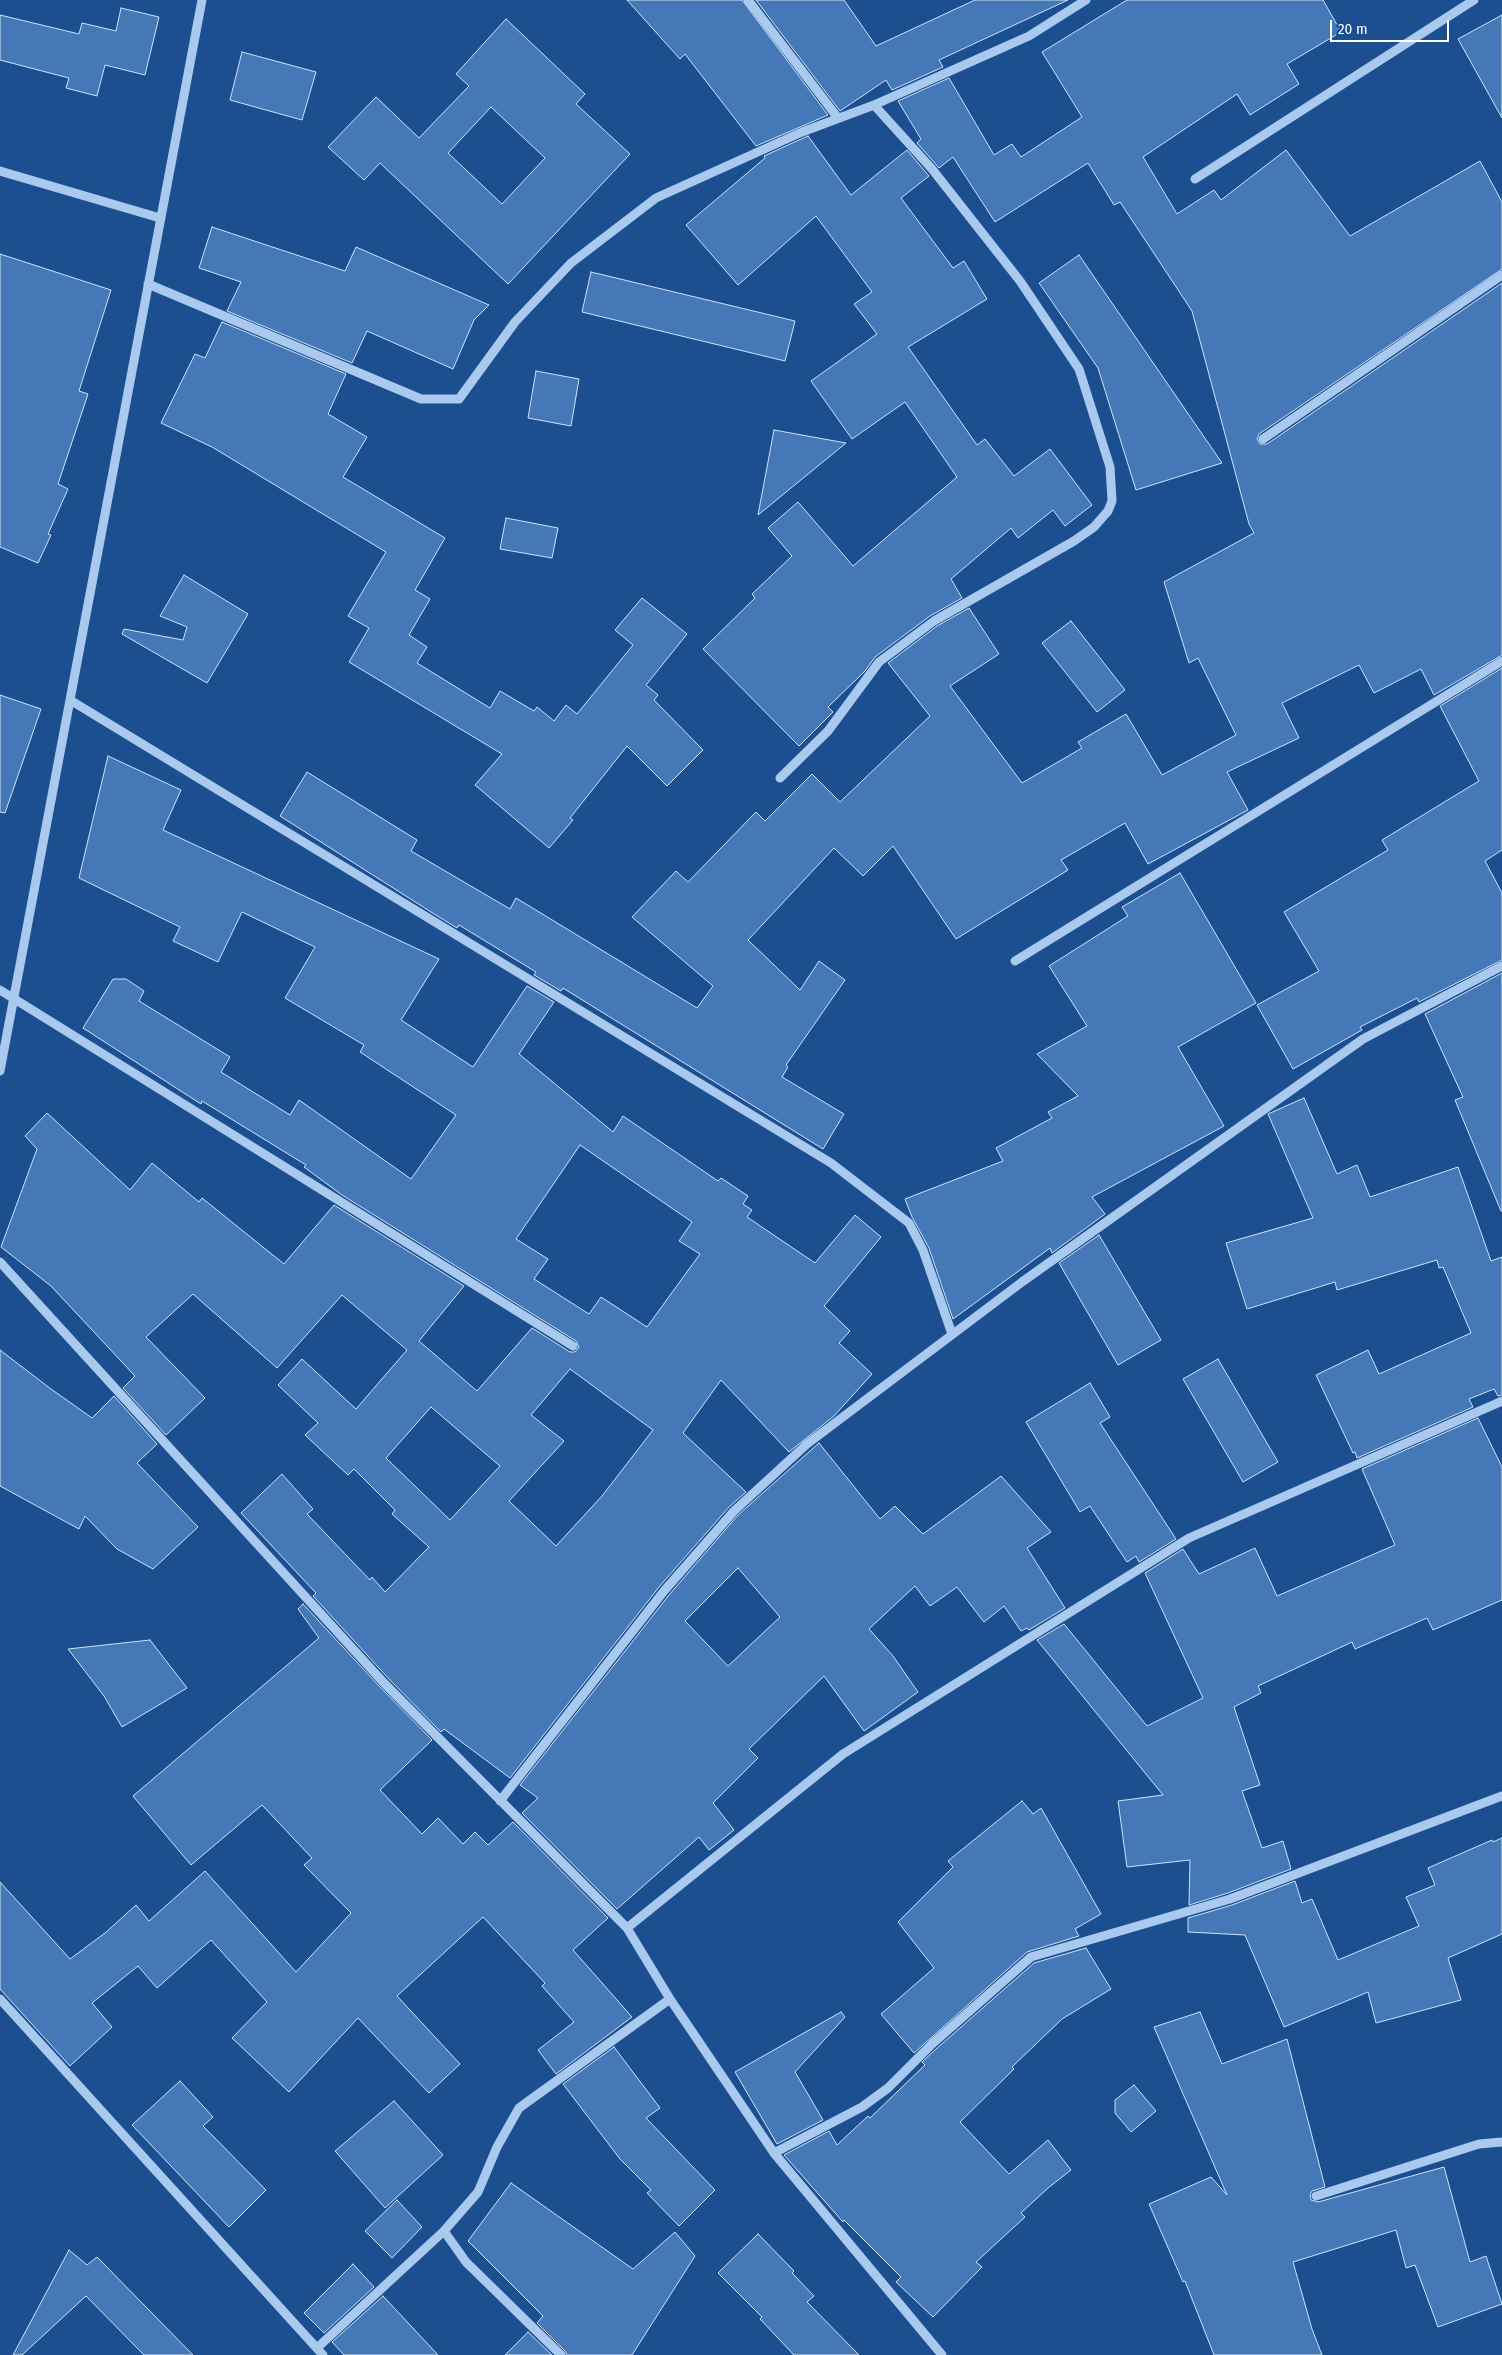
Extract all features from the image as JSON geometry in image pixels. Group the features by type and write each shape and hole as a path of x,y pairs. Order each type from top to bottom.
{"street":[{"path":"0,1071 202,0"},
{"path":"748,0 838,118"},
{"path":"148,284 421,399 459,399 515,322 571,263 656,198 802,132 874,105 1029,36 1086,0"},
{"path":"1195,180 1474,0"},
{"path":"780,778 828,731 879,662 934,621 1074,541 1094,527 1108,511 1112,501 1110,467 1079,369 1020,281 932,169 874,105"},
{"path":"0,171 160,218"},
{"path":"1263,440 1502,274"},
{"path":"1015,961 1502,661"},
{"path":"70,700 830,1162 909,1223 922,1250 952,1334"},
{"path":"500,1801 664,1591 734,1511 807,1444 952,1334 1363,1039 1502,966"},
{"path":"0,990 573,1346"},
{"path":"0,1262 384,1683 627,1928 670,1999 774,2153 942,2355"},
{"path":"627,1928 843,1754 1189,1538 1502,1400"},
{"path":"774,2153 862,2107 888,2088 932,2044 1031,1957 1230,1899 1502,1796"},
{"path":"0,1999 324,2355"},
{"path":"317,2348 444,2231 478,2192 497,2147 520,2108 670,1999"},
{"path":"1316,2196 1479,2144 1502,2142"},
{"path":"444,2231 466,2262 561,2355"}],"building":[{"path":"627,0 742,0 828,115 756,146 685,54 680,59"},
{"path":"756,0 844,0 876,46 975,0 1068,0 939,60 943,67 892,90 886,80 840,111"},
{"path":"1127,0 1323,0 1341,32 1287,64 1299,84 1250,115 1237,94 1143,157 1177,214 1214,190 1221,200 1286,150 1350,236 1480,161 1502,202 1502,269 1259,434 1257,439 1260,444 1267,444 1502,283 1502,655 1434,695 1421,669 1374,693 1359,665 1282,703 1299,738 1227,772 1248,810 1148,864 1125,823 1061,860 1068,870 956,939 893,846 863,876 834,848 748,940 800,990 819,961 845,980 786,1065 788,1067 782,1077 844,1114 823,1149 563,988 561,991 534,975 536,972 459,925 457,928 280,816 307,772 417,840 411,851 510,909 516,898 697,1008 713,986 632,917 676,871 688,882 756,812 765,821 812,774 840,802 930,716 888,663 937,626 969,608 999,654 950,686 1022,783 1082,748 1078,742 1126,714 1162,775 1236,735 1198,658 1189,663 1164,582 1254,533 1249,524 1192,311 1120,202 1114,205 1088,163 995,222 953,157 939,168 917,143 921,139 898,101 949,78 994,155 1012,144 1021,157 1082,117 1042,52"},
{"path":"121,8 159,17 145,75 105,65 97,96 66,88 69,78 0,60 0,15 79,34 82,23 116,31"},
{"path":"1502,15 1502,118 1458,39"},
{"path":"506,19 585,94 576,104 630,154 508,284 380,163 364,180 328,147 376,97 419,138 469,86 456,74","holes":["491,107 545,158 502,204 448,153"]},
{"path":"242,52 316,72 302,120 230,100"},
{"path":"808,136 851,195 907,150 929,176 901,198 953,268 964,261 987,299 908,347 977,445 985,439 1014,476 1050,449 1092,505 1065,526 1053,510 1018,538 1011,528 951,579 962,598 930,616 875,657 865,671 828,707 833,712 799,746 703,649 755,598 752,594 792,556 768,528 798,502 853,566 957,477 905,402 852,439 811,381 877,334 854,304 872,292 816,216 738,285 686,225 765,158 764,156"},
{"path":"212,227 345,271 356,247 489,305 474,320 453,369 367,331 352,363 227,311 241,282 199,268"},
{"path":"0,254 111,290 79,391 88,394 58,484 68,489 48,534 51,535 38,563 0,547"},
{"path":"1079,255 1222,463 1136,490 1098,368 1039,283"},
{"path":"591,272 795,321 785,361 582,312"},
{"path":"222,322 346,374 328,414 367,437 343,477 445,538 415,590 430,599 409,635 427,647 417,663 490,708 500,691 534,711 537,707 554,721 566,705 577,714 633,645 615,630 642,598 687,634 646,685 658,695 654,700 703,750 667,786 627,746 570,818 573,820 549,848 475,785 502,754 349,662 369,628 348,616 386,552 212,447 161,423 195,354 205,358"},
{"path":"536,371 579,379 571,426 528,418"},
{"path":"774,430 846,443 758,515"},
{"path":"506,518 558,528 552,558 500,549"},
{"path":"184,575 248,614 207,683 122,634 124,629 183,640 187,627 160,616"},
{"path":"1071,621 1125,690 1097,712 1042,643"},
{"path":"1502,668 1502,850 1485,861 1502,893 1502,960 1419,1002 1417,998 1360,1027 1362,1030 1293,1069 1257,1005 1319,971 1284,912 1388,850 1382,840 1479,781 1440,706"},
{"path":"0,695 41,709 5,813 0,812"},
{"path":"108,756 181,790 163,830 439,959 401,1020 473,1067 527,986 554,1002 519,1054 613,1132 623,1116 718,1181 721,1178 748,1196 743,1204 752,1210 747,1217 815,1263 855,1215 881,1237 824,1306 850,1331 839,1343 872,1374 834,1416 789,1452 721,1380 683,1433 746,1492 729,1507 659,1587 510,1778 444,1729 441,1732 389,1679 313,1596 316,1593 241,1513 282,1474 313,1509 307,1514 370,1580 372,1577 385,1592 429,1547 392,1514 395,1510 354,1469 348,1475 305,1435 318,1423 278,1385 302,1359 356,1409 407,1350 342,1295 277,1368 193,1294 146,1337 205,1398 166,1435 123,1388 135,1376 51,1286 1,1247 37,1149 25,1136 47,1113 130,1190 152,1163 199,1202 202,1198 284,1264 334,1205 464,1286 419,1341 477,1391 532,1328 570,1352 575,1352 579,1347 576,1341 342,1195 304,1167 306,1165 202,1101 201,1104 83,1028 113,979 126,979 144,991 139,1001 230,1057 221,1072 290,1115 299,1100 411,1179 456,1115 360,1052 364,1045 285,998 315,947 242,912 218,962 173,941 180,927 79,878","holes":["580,1145 692,1222 679,1241 700,1254 647,1327 601,1297 589,1314 534,1279 548,1259 516,1239","570,1369 653,1430 602,1496 556,1546 509,1501 564,1441 531,1415","431,1407 500,1466 450,1520 386,1458"]},
{"path":"1180,873 1256,1003 1178,1047 1224,1126 1092,1197 1105,1214 1052,1253 1050,1248 953,1319 929,1248 912,1217 905,1199 1003,1161 996,1148 1052,1118 1048,1112 1078,1096 1037,1054 1087,1026 1049,966 1128,916 1122,907"},
{"path":"1502,973 1501,1211 1455,1100 1463,1097 1425,1014"},
{"path":"1304,1098 1337,1174 1357,1165 1370,1197 1458,1167 1491,1261 1502,1257 1502,1395 1498,1396 1494,1389 1469,1399 1473,1407 1357,1458 1316,1375 1368,1350 1379,1374 1471,1333 1443,1267 1439,1268 1437,1260 1337,1290 1335,1282 1247,1309 1226,1243 1313,1218 1268,1114"},
{"path":"1099,1235 1161,1340 1118,1365 1059,1263"},
{"path":"0,1350 92,1418 114,1396 157,1444 137,1463 198,1527 153,1569 117,1549 85,1516 79,1529 0,1486"},
{"path":"1218,1359 1278,1462 1243,1482 1183,1379"},
{"path":"1090,1383 1110,1417 1100,1423 1176,1539 1139,1562 1136,1556 1127,1562 1090,1506 1080,1512 1026,1422"},
{"path":"1478,1418 1502,1467 1502,1600 1433,1630 1427,1618 1355,1649 1352,1642 1258,1686 1261,1693 1234,1707 1260,1785 1242,1791 1262,1848 1283,1841 1291,1869 1228,1893 1189,1905 1190,1860 1127,1867 1118,1801 1163,1795 1037,1640 1064,1624 1147,1726 1203,1698 1145,1573 1183,1549 1199,1574 1255,1548 1277,1596 1395,1545 1362,1469"},
{"path":"819,1443 880,1519 895,1506 923,1534 1001,1476 1051,1532 1027,1548 1065,1608 1029,1630 1027,1628 1021,1631 1004,1606 984,1622 957,1587 930,1606 915,1586 869,1629 893,1656 918,1692 864,1731 824,1676 749,1749 758,1758 713,1803 734,1830 709,1850 699,1837 617,1909 522,1813 538,1798 520,1785 669,1595 738,1515","holes":["738,1568 780,1617 728,1666 685,1621"]},
{"path":"303,1604 432,1740 380,1790 422,1834 438,1818 463,1844 475,1832 488,1845 513,1822 608,1918 573,1950 632,2017 556,2074 538,2050 574,2022 542,1986 545,1983 483,1917 397,1996 460,2064 429,2093 358,2018 289,2092 232,2038 267,2002 211,1940 157,1988 138,1966 92,2003 112,2027 70,2066 0,1989 0,1882 70,1959 105,1933 136,1905 149,1921 205,1871 296,1972 351,1913 304,1865 312,1858 262,1805 191,1865 133,1796 319,1638 298,1609"},
{"path":"150,1640 187,1688 122,1727 104,1696 68,1649"},
{"path":"1022,1801 1033,1814 1041,1808 1101,1914 1075,1929 1079,1936 1027,1952 914,2053 881,2014 934,1968 898,1922 953,1867 948,1861"},
{"path":"1502,1838 1502,1934 1448,1958 1461,2000 1376,2023 1368,1992 1284,2027 1245,1935 1188,1932 1188,1918 1232,1905 1295,1881 1302,1903 1312,1899 1338,1960 1419,1926 1406,1897 1435,1885 1428,1868 1492,1840 1493,1842"},
{"path":"1086,1948 1111,1989 1062,2019 1012,2067 1014,2069 960,2122 1009,2174 1048,2140 1071,2170 1021,2213 1025,2217 976,2262 982,2267 933,2317 896,2282 901,2277 844,2220 843,2222 784,2155 829,2131 837,2145 868,2116 870,2118 925,2065 922,2062 936,2049 1034,1963"},
{"path":"841,2012 845,2017 795,2072 823,2120 777,2144 735,2072"},
{"path":"1200,2012 1222,2064 1287,2039 1325,2187 1312,2191 1310,2195 1311,2200 1318,2202 1444,2167 1470,2262 1486,2256 1502,2304 1438,2327 1415,2265 1406,2268 1396,2230 1293,2262 1312,2329 1322,2355 1214,2355 1185,2281 1183,2282 1149,2204 1211,2177 1227,2195 1154,2027"},
{"path":"614,2047 660,2108 646,2118 715,2190 679,2226 647,2193 651,2190 620,2159 563,2084"},
{"path":"180,2081 213,2117 203,2126 266,2190 229,2227 132,2125"},
{"path":"1134,2085 1156,2111 1131,2132 1115,2113 1115,2100"},
{"path":"394,2101 443,2155 385,2208 335,2151"},
{"path":"511,2183 633,2269 675,2232 695,2256 632,2355 567,2355 537,2323 543,2316 468,2241"},
{"path":"397,2200 422,2227 392,2258 365,2231"},
{"path":"758,2234 794,2271 792,2273 814,2296 807,2302 859,2355 794,2355 760,2319 762,2317 718,2273"},
{"path":"69,2250 87,2265 97,2257 193,2355 144,2355 86,2296 22,2355 13,2355"},
{"path":"353,2264 374,2287 324,2333 304,2313"},
{"path":"383,2296 438,2355 344,2355 332,2342"},
{"path":"528,2332 552,2355 505,2355"}]}
